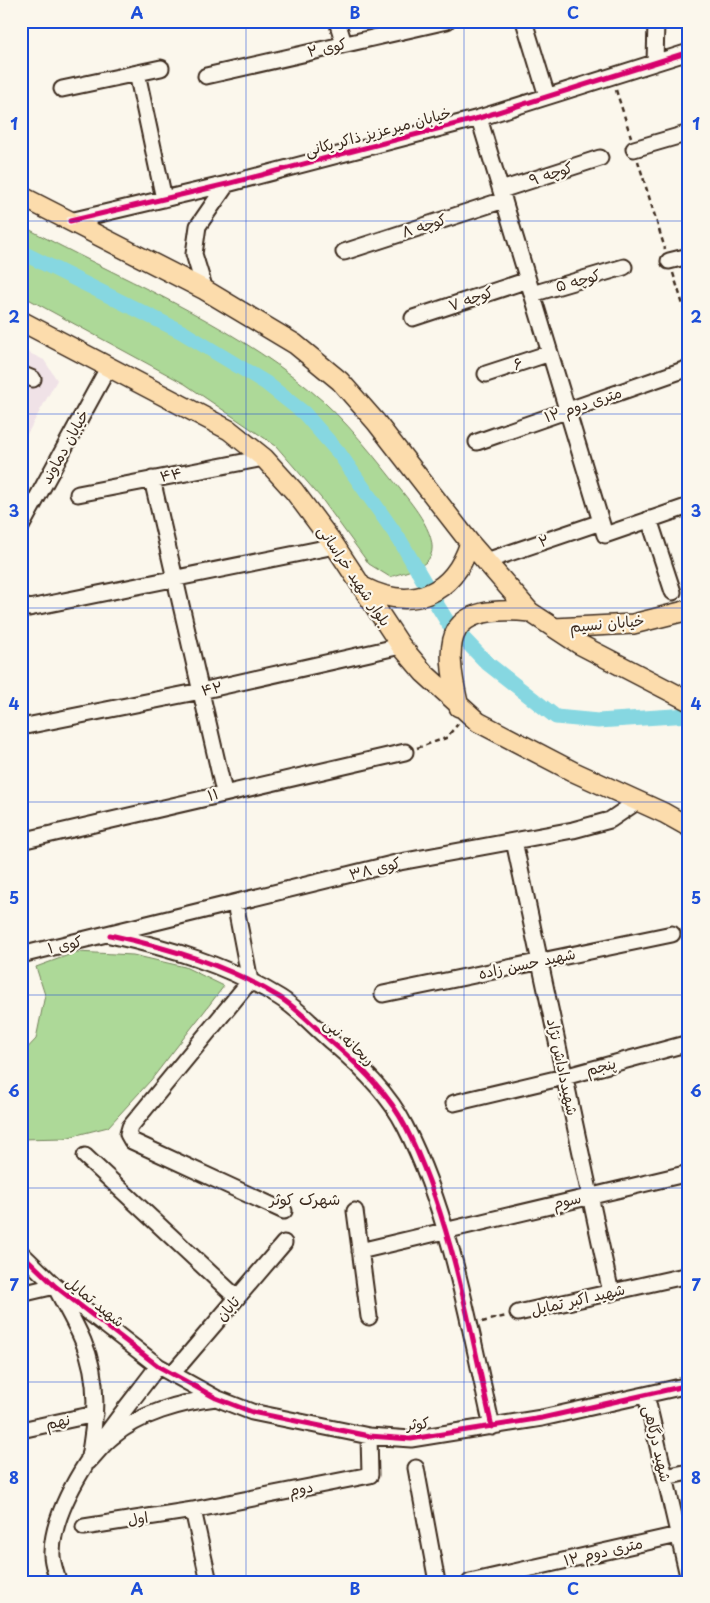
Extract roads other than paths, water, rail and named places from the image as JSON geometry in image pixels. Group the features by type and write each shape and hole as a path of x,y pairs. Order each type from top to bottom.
{"main road":[{"path":"21,196 205,290 295,344 340,381 376,422 470,543 530,612 636,675 689,701"},
{"name":"بلوار شهید خراسانی","path":"21,321 230,430 264,458 294,492 335,546 401,646 424,673 478,722 574,772 689,827"},
{"path":"363,587 381,596 400,599 428,594 453,578 464,562 470,543"},
{"path":"463,710 450,672 449,653 452,637 461,623 482,612 504,609 530,612"},
{"name":"خیابان نسیم","path":"554,628 633,624 689,610"}],"street":[{"path":"337,21 344,44"},
{"name":"کوی ۲","path":"206,76 447,21"},
{"path":"524,21 547,96"},
{"path":"655,63 656,21"},
{"name":"خیابان میرعزیز ذاکر یکانی","path":"70,220 228,184 480,118 689,52"},
{"path":"62,89 162,68"},
{"path":"137,73 164,199"},
{"path":"480,118 605,535 689,506"},
{"path":"634,149 689,133"},
{"name":"کوچه ۹","path":"503,195 600,158"},
{"path":"205,290 194,254 198,226 228,184"},
{"name":"کوچه ۸","path":"344,252 503,195"},
{"path":"669,262 689,256"},
{"name":"کوچه ۵","path":"530,287 624,267"},
{"name":"کوچه ۷","path":"413,318 530,287"},
{"name":"۶","path":"486,374 550,354"},
{"name":"خیابان دماوند","path":"21,527 108,368"},
{"name":"۱۲ متری دوم","path":"477,442 689,368"},
{"name":"۴۴","path":"78,494 264,458"},
{"path":"152,479 224,792"},
{"path":"649,519 673,592"},
{"name":"۲","path":"486,561 601,522"},
{"path":"21,605 29,608 175,580 335,546"},
{"name":"۴۲","path":"21,727 201,691 401,646"},
{"name":"۱۱","path":"21,841 224,792 405,752"},
{"name":"کوی ۳۸","path":"110,935 157,920 235,904 400,862 514,841 610,820 638,801"},
{"name":"شهیدداداش نژاد","path":"514,841 591,1195 610,1293"},
{"path":"235,904 250,981 130,1127 128,1134 132,1141 284,1211"},
{"name":"شهید حسن زاده","path":"383,994 672,934"},
{"name":"کوی ۱","path":"21,955 110,935"},
{"name":"ریحانه نبی","path":"110,935 160,946 216,965 250,981 281,998 367,1073 405,1125 446,1229 492,1427"},
{"name":"پنجم","path":"454,1103 564,1077 689,1043"},
{"path":"85,1156 237,1298"},
{"name":"سوم","path":"360,1251 446,1229 689,1173"},
{"path":"355,1211 369,1317"},
{"name":"تابان","path":"172,1374 284,1243"},
{"name":"شهید تمایل","path":"21,1253 55,1286 158,1366"},
{"name":"شهید اکبر تمایل","path":"518,1313 689,1275"},
{"path":"21,1294 55,1286 84,1342 94,1381 95,1414 88,1462"},
{"path":"58,1582 52,1552 60,1510 88,1462 158,1366"},
{"name":"کوثر","path":"158,1366 216,1398 252,1412 369,1436 411,1439 492,1427 689,1385"},
{"name":"شهید درگاهی","path":"646,1395 689,1580"},
{"path":"88,1462 112,1436 143,1419 181,1404 216,1398"},
{"name":"نهم","path":"21,1430 95,1414"},
{"name":"دوم","path":"193,1510 370,1475 369,1436"},
{"path":"416,1468 437,1582"},
{"path":"665,1478 689,1472"},
{"path":"193,1510 209,1582"},
{"name":"اول","path":"84,1527 193,1510"},
{"name":"۱۲ متری دوم","path":"470,1582 678,1535"}],"waterway":[{"path":"21,252 182,332 266,383 304,413 339,453 401,542 426,585"},
{"path":"434,600 450,626"},
{"path":"462,637 487,663 556,717 598,721 689,715"}],"district":[{"name":"شهرک کوثر","path":"305,1199"}]}
